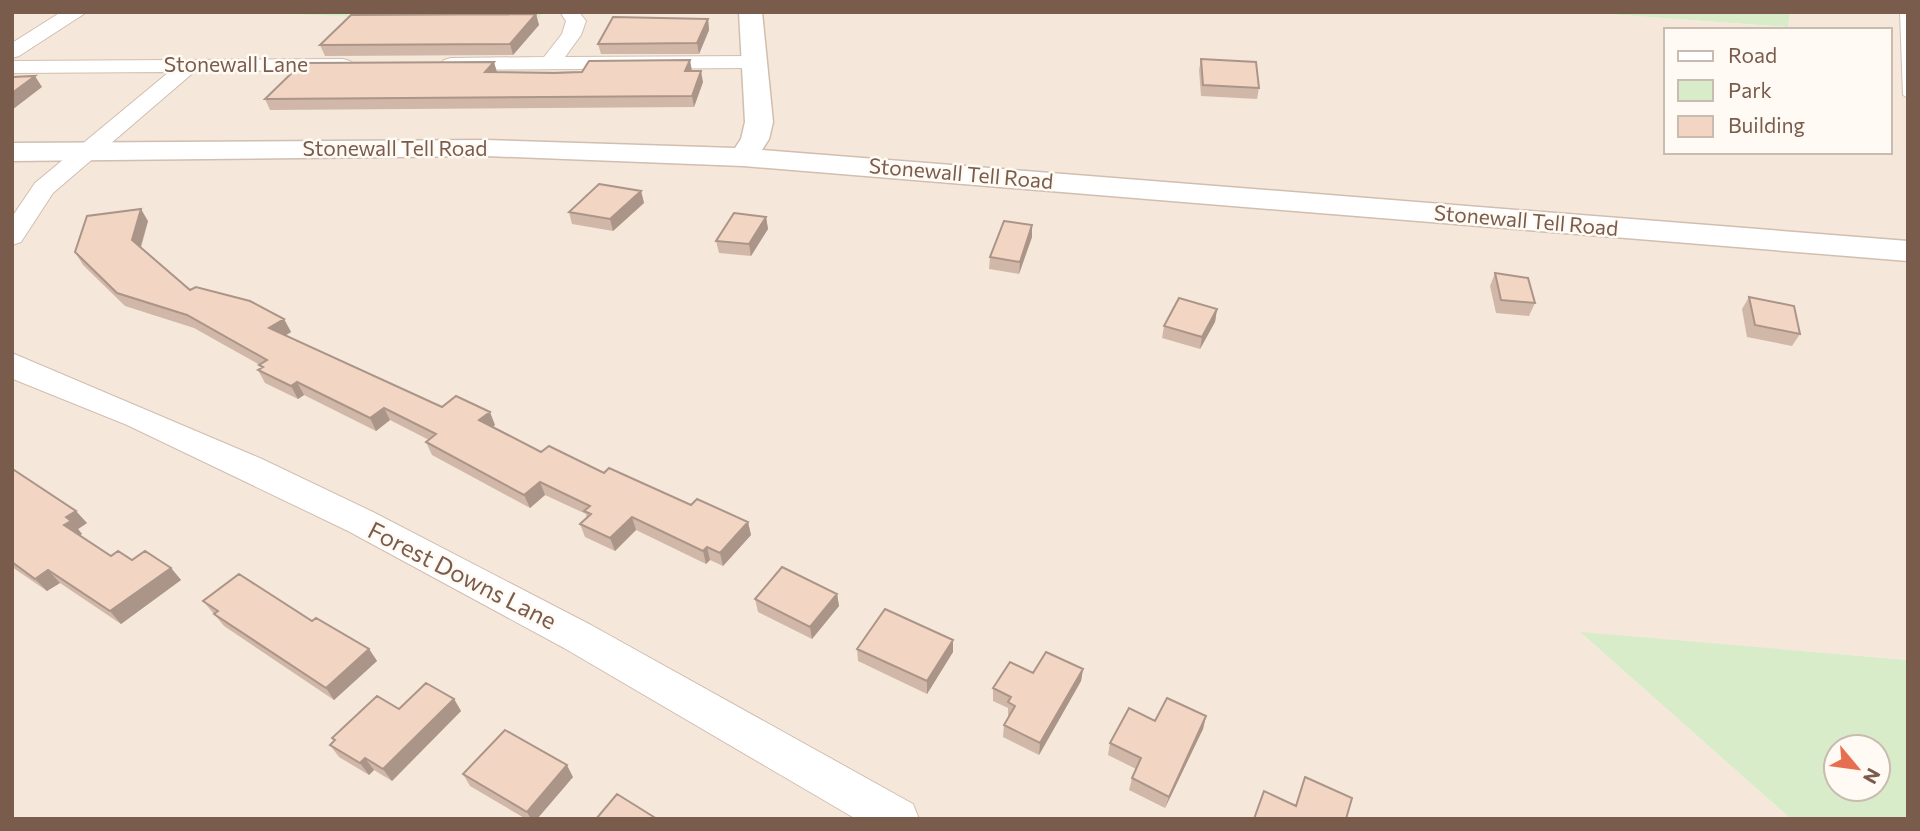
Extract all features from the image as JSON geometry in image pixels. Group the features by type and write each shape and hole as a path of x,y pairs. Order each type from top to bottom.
{"street":[{"path":"12,52 57,22 78,12"},
{"path":"550,63 571,35 576,21 569,12"},
{"path":"743,157 755,139 759,122 750,12"},
{"path":"425,64 754,62"},
{"name":"Stonewall Lane","path":"12,67 369,64"},
{"path":"12,237 44,187 189,66"},
{"name":"Stonewall Tell Road","path":"12,152 486,148 743,157 1908,250"},
{"name":"Forest Downs Lane","path":"12,363 24,372 126,411 318,501 596,645 897,819"}],"lane":[{"path":"1905,12 1908,95"}],"shaded area":[{"path":"12,12 242,12 532,25 544,12 1580,12 1787,27 1790,12 1908,12 1908,660 1581,633 1791,819 12,819"}],"green space":[{"path":"242,12 544,12 532,25"},
{"path":"1580,12 1790,12 1788,27"},
{"path":"1580,632 1908,660 1908,819 1791,819"}],"building":[{"path":"536,14 510,44 320,45 351,15"},
{"path":"613,17 708,19 697,43 598,44"},
{"path":"1201,59 1256,62 1259,88 1203,85"},
{"path":"690,60 685,71 701,71 692,96 265,99 302,63 494,62 485,72 554,73 582,72 589,61"},
{"path":"35,76 12,93 12,77"},
{"path":"599,184 641,191 610,219 569,212"},
{"path":"141,209 132,240 190,290 196,287 250,301 284,319 269,328 442,407 456,396 490,412 479,420 541,452 549,446 604,473 609,468 691,505 697,499 748,522 720,553 707,547 703,551 632,517 610,538 580,524 591,514 584,511 590,506 540,482 524,495 426,442 436,434 384,408 370,418 297,382 291,386 258,370 263,367 259,365 267,360 187,315 117,293 75,252 87,216"},
{"path":"734,213 766,217 749,244 716,241"},
{"path":"1004,221 1032,225 1020,262 990,257"},
{"path":"1495,273 1528,278 1535,303 1501,300"},
{"path":"1749,297 1794,306 1800,334 1755,325"},
{"path":"1179,298 1217,309 1202,337 1164,326"},
{"path":"12,470 76,511 66,517 71,521 64,525 111,556 118,551 132,560 145,551 171,568 110,611 48,570 35,579 12,562"},
{"path":"782,567 837,594 810,627 755,599"},
{"path":"239,574 312,621 316,618 369,649 326,688 214,614 218,611 203,601"},
{"path":"885,609 953,640 927,681 857,649"},
{"path":"1046,652 1083,669 1040,743 1004,725 1015,706 1008,702 1011,697 993,688 1010,662 1033,673"},
{"path":"426,683 454,699 383,769 365,758 360,763 330,745 335,740 332,738 377,696 399,709"},
{"path":"1167,698 1206,716 1169,797 1132,778 1141,758 1110,743 1129,708 1155,721"},
{"path":"505,730 567,765 527,812 463,774"},
{"path":"1305,777 1352,798 1346,819 1254,819 1264,791 1296,806"},
{"path":"617,794 657,819 596,819"}]}
